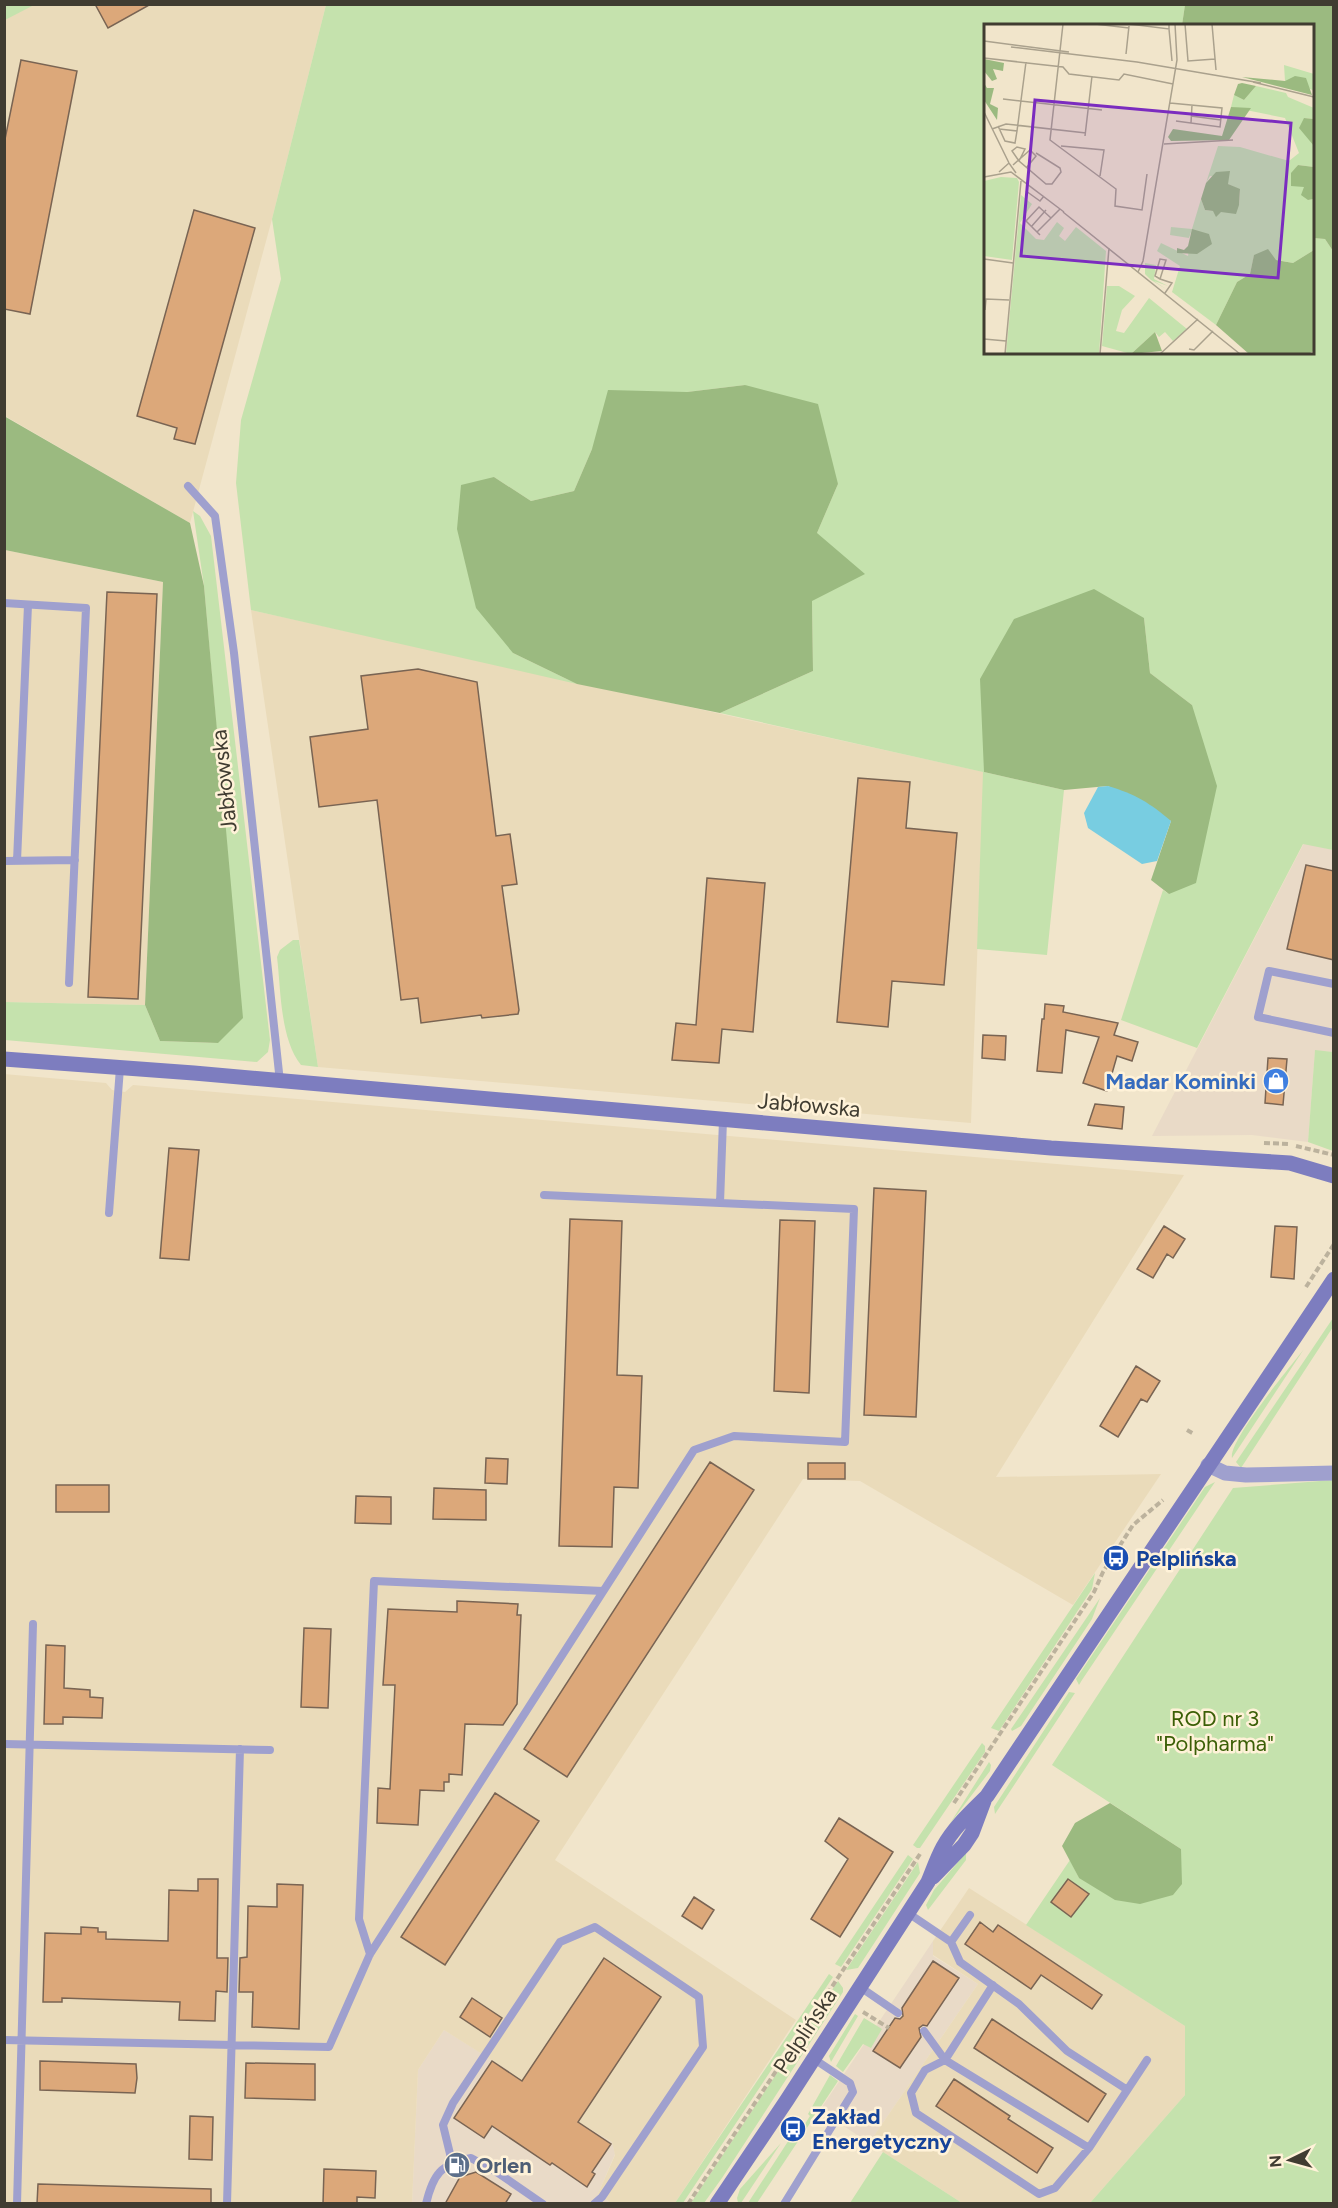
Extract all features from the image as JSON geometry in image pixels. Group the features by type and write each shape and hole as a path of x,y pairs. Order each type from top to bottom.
{"main road":[{"name":"Jabłowska","path":"4,1059 1130,1154 1290,1163 1334,1176"},
{"name":"Pelplińska","path":"719,2203 928,1882 964,1845 972,1833 987,1796 1334,1280"}],"street":[{"path":"1208,1465 1225,1473 1246,1475 1334,1473"}],"lane":[{"name":"Jabłowska","path":"188,486 215,516 234,653 280,1082"},
{"path":"4,603 86,608 69,983"},
{"path":"17,861 28,605"},
{"path":"4,861 75,860"},
{"path":"1334,984 1269,971 1258,1017 1334,1033"},
{"path":"109,1214 120,1068"},
{"path":"720,1203 723,1120"},
{"path":"4,2040 329,2047 370,1954 694,1450 734,1436 845,1442 854,1209 544,1195"},
{"path":"370,1954 359,1919 374,1581 603,1591"},
{"path":"17,2204 33,1624"},
{"path":"4,1744 270,1750"},
{"path":"227,2204 240,1749"},
{"path":"908,1913 951,1942 960,1962 1019,2004 1067,2051 1126,2089"},
{"path":"951,1942 970,1915"},
{"path":"452,2162 443,2125 453,2103 560,1942 595,1927 699,1997 703,2047 602,2197 594,2204"},
{"path":"993,1985 945,2060 925,2070 911,2092 916,2113 1038,2194 1055,2188 1089,2148 1147,2060"},
{"path":"860,1987 898,2013"},
{"path":"924,2031 945,2060 1089,2148"},
{"path":"784,2204 853,2092 850,2083 814,2059"},
{"path":"426,2204 431,2181 452,2162 471,2157 543,2204"}],"path":[{"path":"1302,1294 1334,1244"},
{"path":"1187,1430 1194,1434"},
{"path":"951,1808 1094,1592 1103,1572 1133,1525 1168,1496"},
{"path":"688,2204 926,1845"},
{"path":"862,2012 889,2028"}],"shaded area":[{"path":"34,4 326,5 272,219 190,523 5,416 4,20"},
{"path":"5,550 163,582 145,1005 5,1002"},
{"path":"251,610 984,772 971,1123 318,1067"},
{"path":"1304,843 1333,850 1333,1052 1315,1051 1308,1142 1252,1135 1152,1136"},
{"path":"4,1074 106,1083 112,1090 125,1092 133,1085 1184,1175 996,1477 1161,1474 1073,1605 860,1481 803,1479 555,1860 796,2020 675,2203 611,2203 598,2194 615,2155 612,2142 578,2122 521,2083 509,2071 444,2030 418,2070 412,2203 5,2203"},
{"path":"969,1888 1185,2026 1185,2095 1090,2203 962,2203 869,2143 978,1984 933,1955 933,1941"},
{"path":"933,1941 933,1956 978,1984 869,2143 820,2110"},
{"path":"444,2030 510,2071 521,2083 612,2142 615,2154 598,2194 611,2203 412,2204 418,2070"}],"green space":[{"path":"5,4 34,4 34,5 5,20"},
{"path":"326,5 1185,5 1182,24 984,24 984,354 1314,354 1314,238 1325,239 1333,251 1333,850 1303,844 1197,1048 1121,1020 1163,890 1169,894 1192,705 1150,673 1144,618 984,772 1064,790 1047,955 977,949 983,772 720,713 813,671 812,601 817,533 838,484 745,385 687,392 592,449 574,491 531,501 494,477 513,653 577,684 251,610 236,483 241,420 281,279 272,219"},
{"path":"1185,5 1333,5 1333,251 1325,239 1314,238 1314,24 1182,24"},
{"path":"745,385 818,404 838,484 817,533 865,574 812,601 813,671 720,713 577,684 513,653 476,608 457,529 461,485 494,477 531,501 574,491 592,449 608,390 687,392"},
{"path":"4,416 190,523 204,586 243,1018 218,1043 160,1041 145,1005 163,582 5,550"},
{"path":"193,511 200,516 211,536 270,1040 268,1052 257,1062 5,1040 4,1002 145,1005 160,1041 217,1043 242,1018 204,586"},
{"path":"1094,589 1144,618 1150,673 1192,705 1217,786 1196,883 1169,894 1151,880 1171,821 1108,786 1064,790 984,772 980,679 1014,619"},
{"path":"293,940 299,940 318,1067 301,1065 294,1054 285,1028 277,957 280,950"},
{"path":"1315,1050 1333,1052 1333,1151 1308,1142"},
{"path":"1333,1318 1333,1327 1241,1468 1236,1462"},
{"path":"1304,1349 1232,1458 1233,1449 1240,1436 1274,1386"},
{"name":"ROD nr 3 \"Polpharma\"","path":"1333,1480 1333,2203 1090,2203 1185,2095 1185,2026 1026,1925 1070,1860 1079,1878 1181,1849 1052,1765 1233,1488"},
{"path":"1215,1482 1079,1685 1076,1679 1205,1487"},
{"path":"1095,1573 1092,1589 999,1731 991,1728"},
{"path":"1100,1598 1092,1619 1021,1726 1012,1731 1011,1729"},
{"path":"1069,1692 1075,1693 995,1814 994,1807"},
{"path":"982,1743 985,1746 985,1752 920,1848 917,1848 913,1845"},
{"path":"989,1762 990,1771 949,1825"},
{"path":"1110,1803 1181,1849 1182,1884 1173,1895 1140,1904 1115,1900 1079,1878 1062,1846 1075,1823"},
{"path":"966,1853 966,1860 928,1910 926,1905 934,1890"},
{"path":"908,1855 913,1859 841,1967 835,1964"},
{"path":"918,1862 920,1873 858,1968 846,1970"},
{"path":"829,1974 833,1977 683,2203 675,2203"},
{"path":"838,1981 843,1992 722,2178 704,2203 691,2203"},
{"path":"855,2014 858,2016 831,2062 829,2056"},
{"path":"864,2018 882,2029 871,2048 863,2044 843,2072 836,2066"},
{"path":"830,2075 838,2081 757,2203 748,2203 796,2129 803,2127"},
{"path":"781,2143 741,2203 738,2203 740,2189"},
{"path":"883,2152 962,2203 850,2203"}],"water":[{"path":"1108,786 1142,800 1171,821 1157,861 1142,864 1088,828 1084,813 1098,787"}],"building":[{"path":"95,4 151,4 108,28"},
{"path":"21,60 77,71 30,314 4,309 4,144"},
{"path":"194,210 255,228 195,444 174,439 177,428 137,416"},
{"path":"107,592 157,594 138,999 88,997"},
{"path":"418,669 477,682 496,836 510,834 517,884 502,886 518,1014 482,1018 481,1015 421,1023 418,998 401,1000 377,800 319,807 310,737 368,729 361,676"},
{"path":"858,778 910,782 906,828 957,833 944,985 892,981 888,1027 837,1022"},
{"path":"1306,865 1334,871 1334,960 1287,949"},
{"path":"707,878 765,883 753,1032 722,1029 719,1063 672,1060 676,1023 696,1025"},
{"path":"1045,1004 1064,1006 1063,1012 1118,1023 1114,1035 1138,1042 1132,1061 1117,1056 1107,1091 1083,1083 1099,1037 1066,1030 1062,1073 1037,1071"},
{"path":"983,1035 1006,1036 1005,1060 982,1058"},
{"name":"Madar Kominki","path":"1268,1058 1287,1059 1283,1105 1265,1103"},
{"path":"1095,1104 1124,1107 1122,1129 1088,1125"},
{"path":"169,1148 199,1150 189,1260 160,1258"},
{"path":"874,1188 926,1191 916,1417 864,1415"},
{"path":"570,1219 622,1221 617,1375 642,1376 638,1488 614,1487 612,1547 559,1546"},
{"path":"780,1220 815,1221 809,1393 774,1391"},
{"path":"1164,1226 1185,1239 1173,1258 1167,1254 1153,1278 1137,1269"},
{"path":"1275,1226 1297,1227 1294,1279 1271,1277"},
{"path":"1136,1366 1160,1381 1147,1402 1141,1399 1118,1437 1100,1426"},
{"path":"486,1458 508,1459 507,1484 485,1483"},
{"path":"710,1462 754,1490 567,1777 524,1749"},
{"path":"808,1463 845,1463 845,1479 808,1479"},
{"path":"56,1485 109,1485 109,1512 56,1512"},
{"path":"434,1488 486,1490 486,1520 433,1519"},
{"path":"356,1496 391,1497 391,1524 355,1523"},
{"path":"457,1601 518,1604 517,1615 521,1615 517,1704 503,1725 465,1724 462,1775 449,1774 449,1782 444,1782 444,1791 420,1790 418,1825 377,1823 378,1788 390,1789 395,1685 383,1685 388,1609 457,1612"},
{"path":"304,1628 331,1629 328,1708 301,1707"},
{"path":"46,1645 65,1646 64,1688 90,1690 90,1697 103,1698 102,1718 63,1717 63,1724 44,1724"},
{"path":"495,1793 539,1821 445,1965 401,1937"},
{"path":"839,1818 893,1852 840,1937 811,1919 848,1859 825,1841"},
{"path":"198,1879 218,1879 217,1958 228,1958 227,1992 216,1991 215,2021 179,2020 180,2002 62,1998 62,2002 43,2002 45,1933 81,1934 81,1927 98,1928 98,1932 106,1932 106,1939 168,1941 169,1890 198,1891"},
{"path":"1068,1879 1089,1894 1071,1917 1051,1902"},
{"path":"277,1884 303,1885 299,2029 252,2027 253,1992 239,1992 240,1958 247,1957 248,1906 277,1907"},
{"path":"694,1897 714,1910 702,1929 682,1916"},
{"path":"980,1922 993,1932 998,1925 1102,1995 1092,2009 1041,1975 1031,1989 965,1944"},
{"path":"604,1958 661,1997 578,2122 611,2144 592,2172 595,2174 587,2187 492,2126 484,2138 454,2118 492,2061 522,2081"},
{"path":"933,1961 959,1978 927,2026 923,2025 919,2028 921,2037 900,2068 873,2051 895,2018 900,2019 903,2016 902,2008"},
{"path":"472,1998 502,2018 490,2037 460,2017"},
{"path":"992,2019 1106,2094 1088,2122 974,2048"},
{"path":"40,2061 136,2064 135,2093 40,2090"},
{"path":"246,2063 315,2064 315,2100 245,2098"},
{"path":"954,2079 1010,2116 1008,2119 1053,2148 1037,2173 936,2106"},
{"path":"190,2116 213,2117 212,2160 189,2159"},
{"path":"324,2169 376,2171 375,2198 357,2197 357,2204 323,2204"},
{"path":"476,2172 511,2194 505,2204 445,2204 460,2177"},
{"path":"38,2184 211,2189 211,2204 37,2204"}],"place":[{"name":"Madar Kominki","path":"1276,1081"},
{"name":"Pelplińska","path":"1116,1558"},
{"name":"Zakład Energetyczny","path":"793,2129"},
{"name":"Orlen","path":"457,2165"}]}
